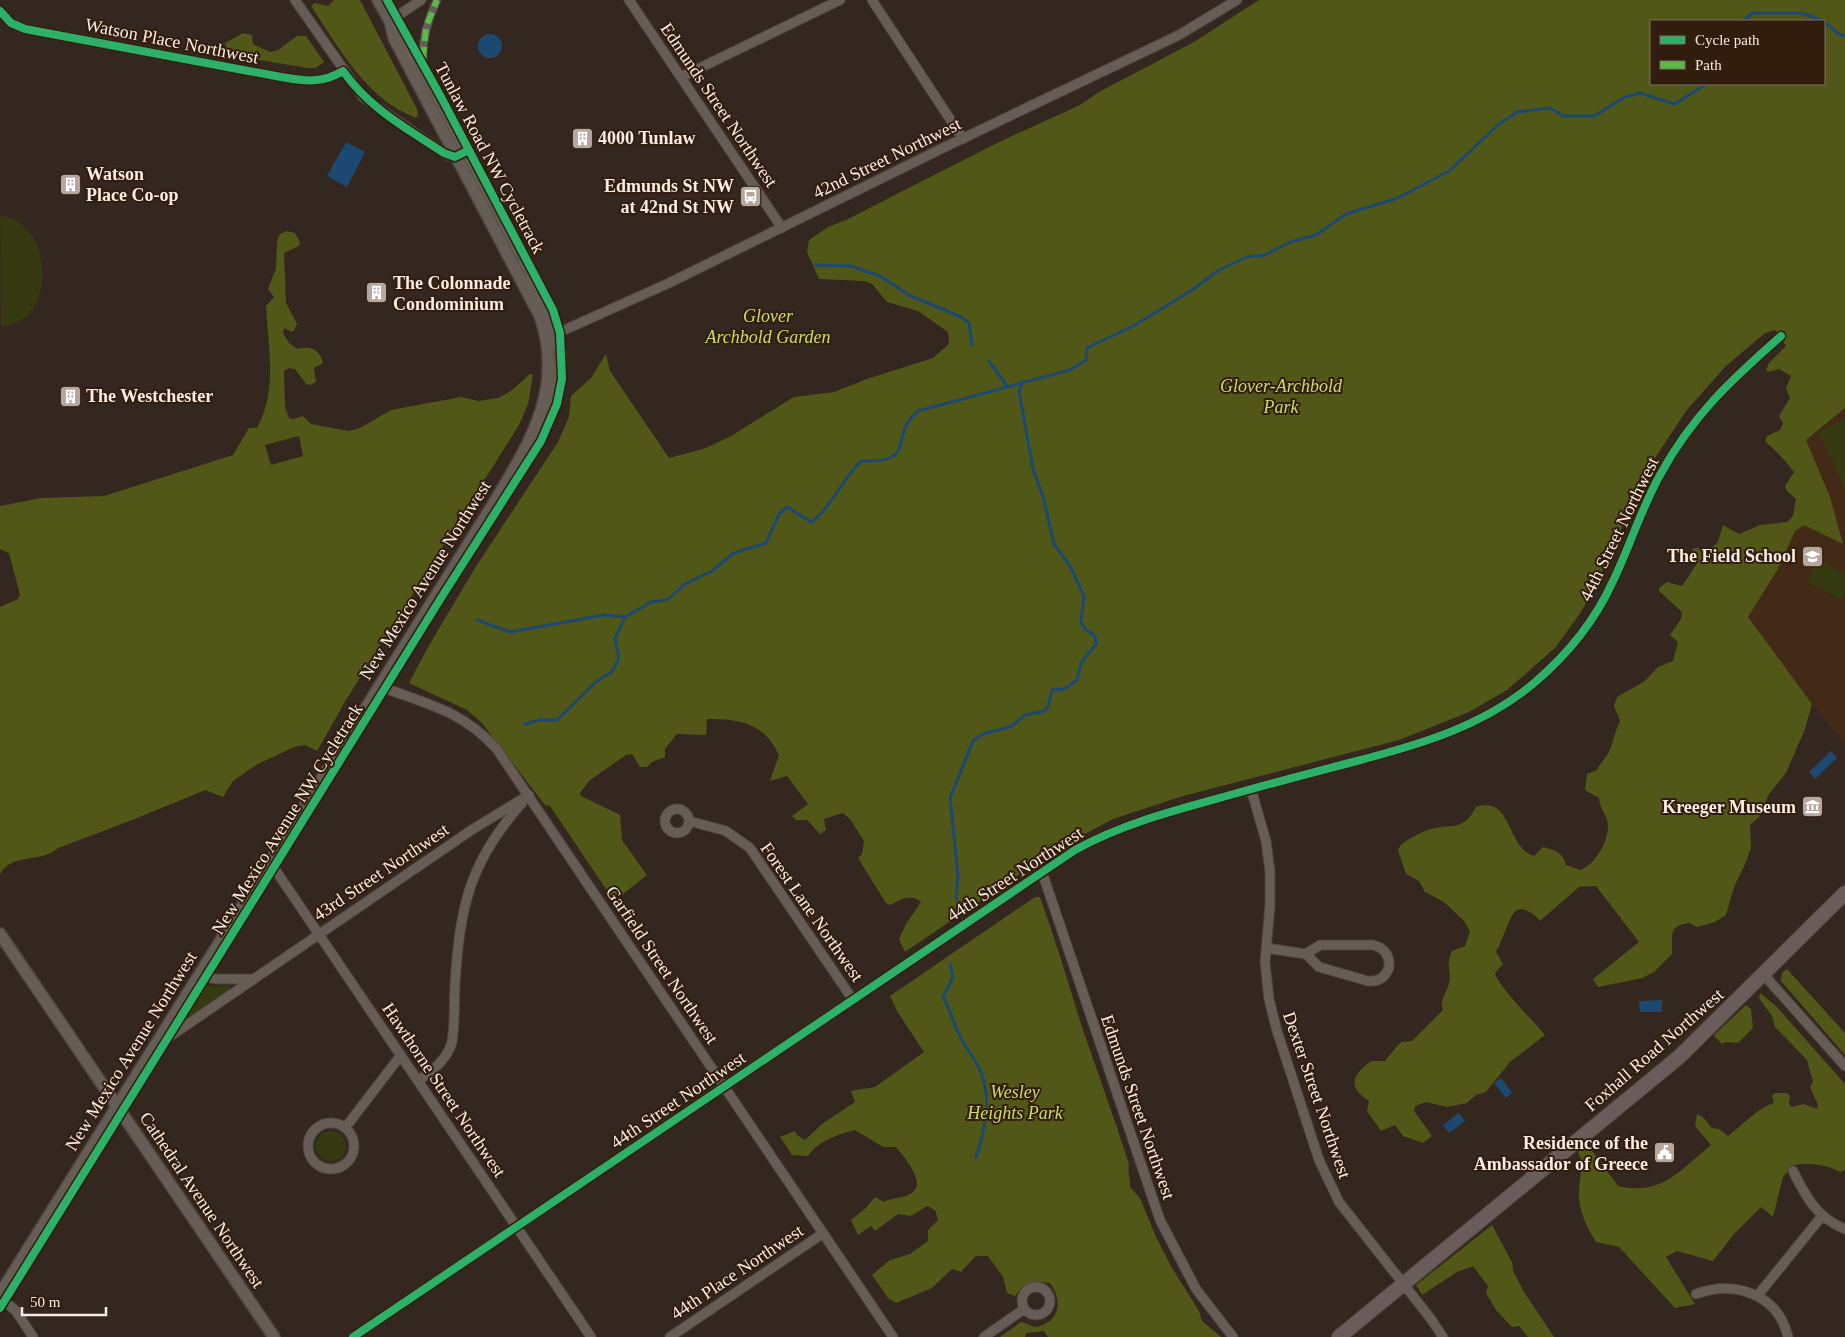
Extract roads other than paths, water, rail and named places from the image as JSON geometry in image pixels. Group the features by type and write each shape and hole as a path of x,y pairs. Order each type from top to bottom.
{"main road":[{"name":"Foxhall Road Northwest","path":"1339,1337 1668,1066 1764,975 1845,894"}],"street":[{"path":"295,0 356,89 372,104 444,153 455,157 466,151"},
{"path":"378,0 390,21 394,38 455,157 551,336"},
{"path":"390,21 421,0"},
{"path":"423,69 426,27 438,0"},
{"name":"Edmunds Street Northwest","path":"629,0 782,228"},
{"path":"681,77 840,0"},
{"path":"872,0 963,138"},
{"name":"42nd Street Northwest","path":"551,336 669,283 963,138 1179,35 1237,0"},
{"name":"Watson Place Northwest","path":"0,11 11,23 25,29 281,77 316,82 330,78 343,70"},
{"path":"390,21 402,32 423,69 542,297 551,336"},
{"name":"New Mexico Avenue Northwest","path":"0,1296 529,444 548,383 551,336"},
{"name":"44th Street Northwest","path":"353,1337 1086,844 1129,825 1444,736 1488,714 1534,683 1570,649 1603,600 1651,491 1685,434 1731,379 1781,336"},
{"name":"Garfield Street Northwest","path":"380,686 448,711 468,722 496,748 893,1337"},
{"name":"Dexter Street Northwest","path":"1251,789 1266,841 1270,872 1270,912 1266,948 1267,987 1272,1015 1323,1171 1344,1209 1404,1284 1442,1337"},
{"path":"418,1081 440,1064 449,1052 452,1042 460,926 473,878 490,843 529,795"},
{"name":"43rd Street Northwest","path":"156,1046 473,829 529,795"},
{"name":"Forest Lane Northwest","path":"689,821 726,831 750,848 853,1000"},
{"name":"Hawthorne Street Northwest","path":"270,862 591,1337"},
{"name":"Edmunds Street Northwest","path":"1042,872 1160,1220 1196,1289 1233,1337"},
{"name":"Cathedral Avenue Northwest","path":"0,934 274,1337"},
{"path":"1266,948 1306,954 1318,967 1374,982 1381,979 1389,968 1387,953 1373,945 1320,945 1306,954"},
{"path":"199,975 215,979 254,978"},
{"path":"1764,975 1845,1066"},
{"path":"345,1128 401,1055"},
{"path":"330,1123 345,1128 353,1140 354,1147 349,1161 344,1166 330,1169 316,1164 308,1150 311,1135 316,1129 330,1123"},
{"path":"1794,1171 1810,1203 1822,1216 1845,1229"},
{"path":"1758,1295 1822,1216"},
{"name":"44th Place Northwest","path":"670,1337 822,1234"},
{"path":"1696,1294 1729,1287 1743,1289 1758,1295 1776,1311 1788,1337"},
{"path":"0,1296 15,1310 33,1337"},
{"path":"984,1337 1024,1309"}],"water":[{"path":"490,34 495,35 501,41 501,51 495,57 490,58 485,57 479,51 478,46 479,41 485,35"},
{"path":"346,142 365,152 347,187 327,176"},
{"path":"1831,751 1837,758 1815,779 1809,772"},
{"path":"1662,1000 1662,1012 1640,1012 1639,1001"},
{"path":"1501,1078 1512,1093 1506,1098 1494,1083"},
{"path":"1459,1113 1465,1121 1449,1133 1443,1125"}],"waterway":[{"path":"1744,20 1753,13 1802,13 1820,20"},
{"path":"1825,23 1839,34 1845,36"},
{"path":"477,620 510,632 604,615 625,617 651,602 667,600 685,584 712,571 734,553 766,543 779,514 787,507 811,522 824,511 848,476 861,461 890,458 897,453 904,430 918,411 1070,370 1086,360 1087,348 1135,325 1192,290 1219,270 1247,257 1265,255 1290,242 1316,235 1346,214 1398,198 1449,171 1499,124 1517,112 1550,108 1563,116 1594,116 1625,97 1640,93 1675,104 1704,85"},
{"path":"815,265 851,266 880,276 909,295 961,317 969,323 972,345"},
{"path":"989,361 1007,386"},
{"path":"956,899 958,876 950,798 973,741 983,734 1010,727 1025,715 1044,711 1048,707 1052,690 1064,689 1077,680 1081,663 1096,644 1095,636 1085,629 1081,622 1084,596 1070,566 1054,544 1043,497 1033,469 1019,391 1023,382"},
{"path":"525,724 540,720 557,720 597,681 612,672 619,658 615,639 625,617"},
{"path":"950,964 953,977 943,997 960,1037 976,1061 986,1090 985,1125 976,1158"}],"place":[{"name":"4000 Tunlaw","path":"582,138"},
{"name":"Watson Place Co-op","path":"70,184"},
{"name":"Edmunds St NW at 42nd St NW","path":"750,196"},
{"name":"The Colonnade Condominium","path":"377,293"},
{"name":"The Westchester","path":"70,396"},
{"name":"The Field School","path":"1812,556"},
{"name":"Kreeger Museum","path":"1812,807"},
{"name":"Residence of the Ambassador of Greece","path":"1664,1153"}],"park label":[{"name":"Glover Archbold Garden","path":"768,326"},
{"name":"Glover-Archbold Park","path":"1281,396"},
{"name":"Wesley Heights Park","path":"1015,1102"}]}
